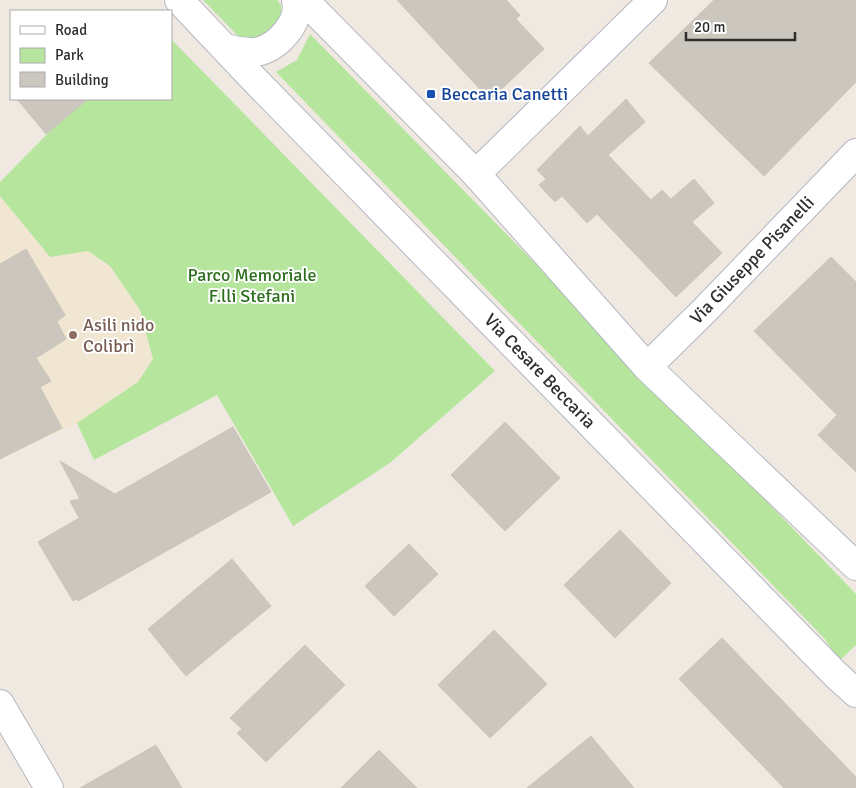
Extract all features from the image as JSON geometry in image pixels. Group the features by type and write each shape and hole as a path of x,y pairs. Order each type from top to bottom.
{"street":[{"name":"Via Cesare Beccaria","path":"179,0 822,661 856,693"},
{"path":"225,48 257,52 279,40 291,27 296,16 296,0"},
{"path":"304,0 476,174 648,367 856,566"},
{"path":"476,174 653,0"},
{"name":"Via Giuseppe Pisanelli","path":"648,367 856,153"},
{"path":"0,704 49,788"}],"shaded area":[{"name":"Asili nido Colibrì","path":"0,196 49,257 88,251 110,266 140,310 153,359 138,382 77,423 0,459"}],"green space":[{"path":"203,0 277,0 281,5 281,19 273,32 259,39 239,37"},
{"path":"310,34 630,360 856,594 856,645 839,661 825,639 276,72 297,60"},
{"name":"Parco Memoriale F.lli Stefani","path":"172,40 495,371 390,463 293,526 217,395 94,460 77,423 138,382 153,359 140,310 110,266 88,251 50,257 0,196 0,182 81,100 172,100"}],"building":[{"path":"397,0 506,0 520,15 516,19 544,49 490,100"},
{"path":"714,0 856,0 856,82 764,176 649,63"},
{"path":"626,99 645,122 608,155 651,200 662,190 671,199 694,179 714,203 692,222 722,253 676,297 597,214 587,223 562,196 555,202 539,185 546,179 537,170 580,126 588,136"},
{"path":"18,100 87,100 46,134"},
{"path":"26,249 65,315 57,322 66,339 36,358 51,381 40,387 62,428 0,459 0,264"},
{"path":"831,257 856,282 856,472 818,435 837,415 754,331"},
{"path":"505,422 560,478 505,531 451,475"},
{"path":"233,427 271,492 78,601 76,599 73,601 38,542 79,518 70,501 80,499 60,461 115,494"},
{"path":"620,530 671,583 615,638 564,585"},
{"path":"409,544 438,574 394,616 365,586"},
{"path":"232,559 271,606 186,676 148,629"},
{"path":"494,630 547,684 490,738 438,685"},
{"path":"722,638 856,777 856,788 784,788 679,679"},
{"path":"305,645 345,685 266,762 237,733 242,729 230,718"},
{"path":"591,736 634,788 527,788"},
{"path":"156,745 182,788 80,788"},
{"path":"379,750 417,788 341,788"}],"place":[{"name":"Beccaria Canetti","path":"431,94"},
{"name":"Asili nido Colibrì","path":"73,335"}]}
